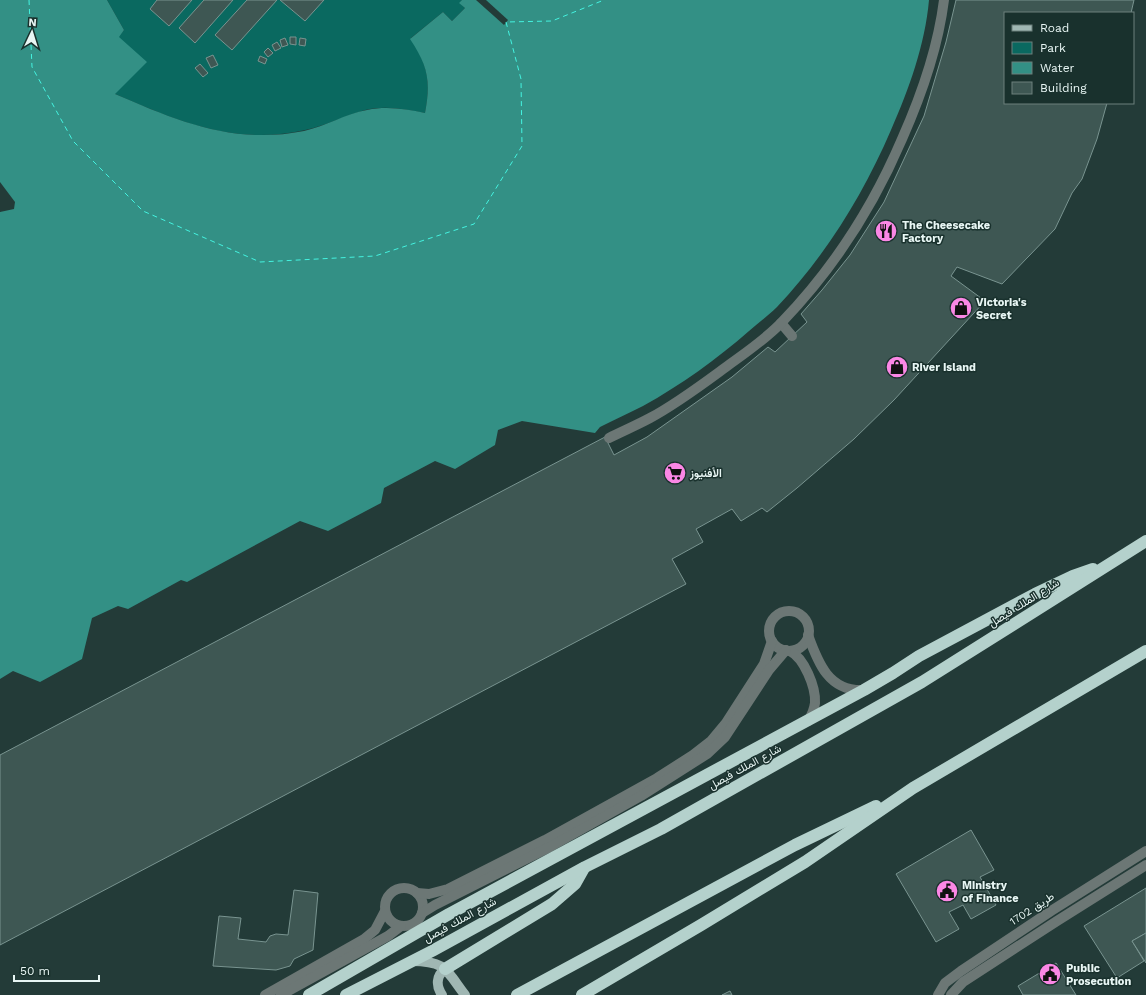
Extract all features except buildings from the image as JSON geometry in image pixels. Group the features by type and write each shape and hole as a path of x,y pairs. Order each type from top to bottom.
{"highway":[{"name":"شارع الملك فيصل","path":"346,995 432,951 585,867 661,829 922,682 1146,541"},
{"path":"309,995 469,903 646,806 864,690 894,673 919,656 1035,594 1073,576 1112,562"},
{"path":"587,993 805,862 913,788 1146,651"},
{"path":"517,995 795,845 913,788"},
{"path":"445,969 552,904 575,884 585,867"}],"main road":[{"path":"410,961 430,962 437,964 445,969 465,995"},
{"path":"442,995 438,990 438,980 442,971 445,969"}],"street":[{"path":"609,438 650,418 692,392 744,354 781,323 824,275 861,221 890,167 914,111 933,57 944,0"},
{"path":"781,323 792,336"},
{"path":"385,911 390,921 401,926 412,925 420,918 422,914 435,905 550,847 640,796 702,758 717,746 725,737 769,670 788,650 802,646 806,641 808,626 804,619 795,612 786,611 776,616 770,625 770,636 776,646 788,650 802,660 813,688 815,703 812,715 808,721"},
{"path":"808,635 817,657 829,677 841,687 864,690"},
{"path":"265,995 364,939 374,930 385,911 388,896 397,890 408,889 417,893 435,894 455,886 545,840 657,778 693,755 711,740 726,723 764,664 772,641"},
{"name":"طريق 1702","path":"938,995 945,983 1050,911 1146,851"},
{"path":"951,995 963,982 1146,865"},
{"path":"417,893 422,903 422,914"},
{"path":"1050,911 1057,921"},
{"path":"281,995 388,936 401,926"}],"green space":[{"path":"107,0 462,0 460,3 465,8 452,21 443,12 411,38 421,57 427,74 428,92 425,113 395,108 380,108 357,112 305,130 279,134 254,135 230,133 207,128 161,113 115,94 119,36 124,30"}],"water":[{"path":"0,0 107,0 124,30 119,37 147,62 115,94 161,113 206,128 230,133 278,135 304,131 351,114 374,109 396,108 425,113 428,83 421,57 410,39 443,12 452,21 465,8 459,3 462,0 929,0 924,34 910,83 880,154 856,201 812,267 777,307 711,361 671,389 643,406 600,427 595,433 522,421 498,430 495,445 455,469 435,461 384,488 381,503 328,531 300,521 187,582 181,580 128,609 118,606 92,618 82,659 40,682 13,671 0,679 0,212 14,209 15,202 0,182"}],"pier":[{"path":"476,0 486,0 508,20 504,25"}],"ferry route":[{"path":"29,0 32,67 73,141 143,211 260,262 375,256 474,224 522,146 521,79 506,22 552,21 604,0"}],"place":[{"name":"The Cheesecake Factory","path":"886,231"},
{"name":"Victoria's Secret","path":"961,308"},
{"name":"River Island","path":"897,367"},
{"name":"الأفنيوز","path":"675,473"},
{"name":"Ministry of Finance","path":"947,891"},
{"name":"Public Prosecution","path":"1050,974"}]}
